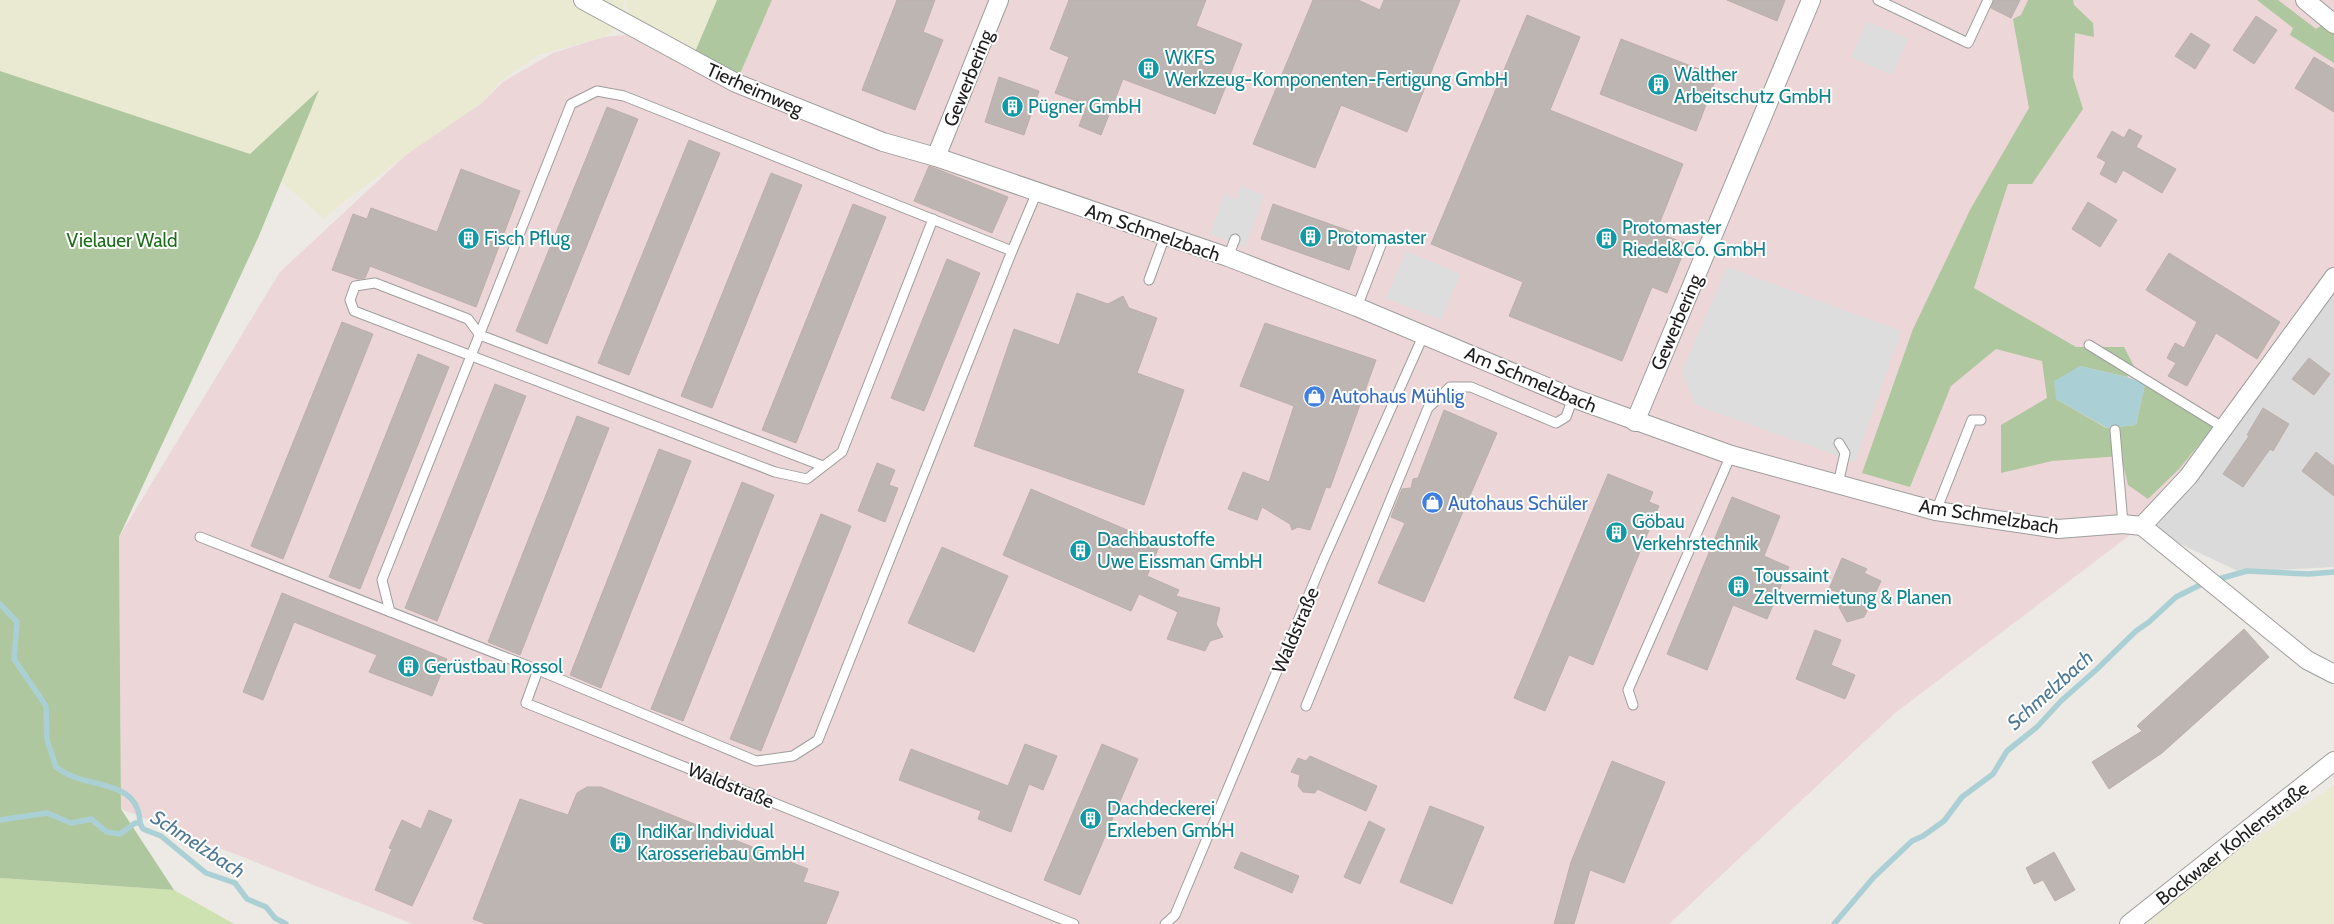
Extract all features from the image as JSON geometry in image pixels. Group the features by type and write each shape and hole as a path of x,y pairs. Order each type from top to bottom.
{"street":[{"name":"Tierheimweg","path":"583,0 736,83 882,142 936,157"},
{"name":"Gewerbering","path":"936,157 999,0"},
{"name":"Gewerbering","path":"1635,422 1811,0"},
{"path":"2305,0 2334,24"},
{"name":"Am Schmelzbach","path":"936,157 1228,257 1357,306 1573,398 1635,422 1731,455 1936,512 2058,529 2123,524 2142,526"},
{"path":"2334,276 2188,477 2142,526 2200,571 2307,660 2334,674"},
{"name":"Bockwaer Kohlenstraße","path":"2129,924 2334,762"}],"lane":[{"path":"1878,0 1968,43 1988,0"},
{"path":"390,612 382,580 570,104 597,90 624,96 1012,251"},
{"path":"200,537 538,670 756,761 793,756 818,740 1037,192"},
{"path":"823,466 480,335 468,319 375,283 355,286 350,300 354,311 774,472 807,479 842,452 933,219"},
{"path":"1149,280 1165,236"},
{"path":"1228,257 1235,240"},
{"path":"1357,306 1384,240"},
{"name":"Waldstraße","path":"1166,924 1175,916 1324,561 1424,334"},
{"path":"2089,345 2224,428"},
{"path":"1306,706 1428,408 1450,387 1471,387 1556,423 1566,417 1573,398"},
{"path":"1936,512 1972,420 1981,420"},
{"path":"2115,430 2123,524"},
{"path":"1838,484 1845,453 1839,443"},
{"path":"1633,705 1628,690 1731,455"},
{"name":"Waldstraße","path":"538,670 526,703 1074,924"}],"shaded area":[{"path":"772,0 2334,0 2334,278 2142,526 1895,713 1669,924 413,924 121,809 119,537 280,272 407,154 482,103 503,82 553,53 604,37 625,35 691,59 736,83"},
{"path":"1867,21 1908,39 1892,75 1851,57"},
{"path":"1241,186 1264,195 1245,247 1210,234 1224,194 1237,199"},
{"path":"1406,251 1460,274 1441,320 1386,298"},
{"path":"1727,267 1901,331 1855,462 1695,405 1682,371"},
{"path":"2334,278 2334,567 2240,572 2142,526"}],"green space":[{"path":"0,0 623,0 627,22 604,37 538,55 498,83 482,103 407,154 323,218 250,154 0,71"},
{"path":"625,0 717,0 692,59 629,16"},
{"path":"717,0 772,0 736,83 692,59"},
{"path":"2028,0 2073,0 2074,5 2093,23 2094,37 2075,33 2073,77 2083,109 2032,184 2008,184 1974,288 2076,347 2124,347 2135,368 2127,377 2080,366 2056,399 2106,428 2136,425 2145,384 2215,425 2179,469 2148,499 2128,485 2121,456 2052,461 2001,473 2001,425 2047,398 2042,361 1996,349 1951,386 1910,487 1862,473 1913,329 1971,208 2029,108 2013,19 2021,15"},
{"path":"2257,0 2278,0 2316,29 2324,24 2334,33 2334,63 2290,35 2293,28"},
{"name":"Vielauer Wald","path":"0,71 250,154 319,90 258,238 119,537 121,809 174,890 0,878"},
{"path":"2334,785 2334,924 2144,924 2188,885"},
{"path":"0,878 174,890 234,924 0,924"}],"water":[{"path":"2080,366 2127,377 2145,384 2136,425 2107,428 2056,399 2054,381"}],"building":[{"path":"897,0 935,0 923,32 943,40 915,110 862,90"},
{"name":"WKFS Werkzeug-Komponenten-Fertigung GmbH","path":"1069,0 1206,0 1196,26 1242,44 1215,114 1123,79 1101,135 1079,126 1087,105 1055,93 1069,57 1050,49"},
{"path":"1313,0 1358,0 1380,10 1384,0 1460,0 1407,132 1341,105 1315,168 1253,144"},
{"path":"1727,0 1785,0 1777,21"},
{"path":"1994,0 2020,0 2011,18 1991,8"},
{"path":"1527,15 1580,37 1550,110 1683,164 1656,232 1687,244 1667,293 1652,287 1622,361 1509,316 1523,282 1431,244"},
{"path":"2256,16 2277,30 2254,64 2233,50"},
{"path":"2191,33 2210,45 2195,69 2175,56"},
{"name":"Walther Arbeitschutz GmbH","path":"1621,39 1717,76 1696,131 1600,94"},
{"path":"2314,57 2334,69 2334,112 2295,88"},
{"name":"Pügner GmbH","path":"999,77 1039,91 1024,135 985,122"},
{"path":"607,107 638,119 547,344 516,331"},
{"path":"2129,129 2142,136 2136,147 2176,169 2162,193 2123,170 2116,183 2100,174 2106,162 2097,157 2112,131 2124,138"},
{"path":"689,140 720,153 629,375 598,363"},
{"path":"929,166 1008,197 992,233 914,201"},
{"name":"Fisch Pflug","path":"461,169 520,191 476,307 370,266 365,278 358,279 332,270 353,214 367,219 371,208 437,232"},
{"path":"771,173 802,185 712,408 681,396"},
{"path":"2088,202 2117,220 2100,247 2072,229"},
{"path":"853,204 886,217 796,443 762,430"},
{"name":"Protomaster","path":"1273,204 1361,235 1349,270 1261,239"},
{"path":"2169,253 2280,322 2257,359 2216,333 2187,386 2168,376 2176,363 2167,358 2175,343 2184,348 2197,322 2146,290"},
{"path":"947,259 980,273 924,411 891,398"},
{"path":"1077,293 1108,304 1123,296 1129,308 1157,318 1137,373 1184,390 1144,505 974,446 1014,329 1059,345"},
{"path":"342,322 373,334 283,559 251,546"},
{"name":"Autohaus Mühlig","path":"1265,323 1376,360 1330,488 1326,487 1310,530 1298,527 1292,530 1290,524 1262,507 1257,520 1228,509 1243,472 1269,482 1294,406 1240,386"},
{"path":"418,354 449,367 360,589 329,577"},
{"path":"2309,358 2330,374 2314,395 2292,379"},
{"path":"495,384 526,396 437,621 405,608"},
{"path":"2263,408 2289,424 2273,451 2270,449 2243,487 2223,474 2249,436 2247,435"},
{"name":"Autohaus Schüler","path":"1444,410 1497,433 1424,602 1378,583 1405,523 1391,517 1402,489 1411,488 1413,479 1418,478"},
{"path":"577,416 609,428 520,655 488,642"},
{"path":"659,449 691,461 601,688 570,675"},
{"path":"2316,452 2334,466 2334,496 2302,471"},
{"path":"877,463 895,470 889,485 898,488 885,522 858,511"},
{"path":"1608,474 1653,492 1649,502 1659,506 1593,665 1569,655 1545,711 1514,698"},
{"path":"742,482 774,495 683,721 651,709"},
{"name":"Dachbaustoffe Uwe Eissman GmbH","path":"1031,489 1160,544 1147,576 1179,590 1176,596 1220,608 1216,624 1223,637 1210,641 1205,651 1167,639 1178,612 1139,594 1131,611 1003,555"},
{"name":"Toussaint Zeltvermietung & Planen","path":"1732,497 1780,516 1764,556 1789,567 1767,619 1733,605 1707,670 1667,654"},
{"path":"821,514 851,526 761,751 730,739"},
{"path":"942,547 1008,576 974,652 908,623"},
{"path":"1842,558 1867,569 1864,573 1881,581 1864,617 1847,622 1839,607 1845,594 1829,589"},
{"path":"282,593 447,659 432,696 369,672 377,655 294,622 263,700 243,692"},
{"path":"2244,629 2269,657 2162,753 2109,789 2092,762 2142,731 2137,726"},
{"path":"1815,630 1841,640 1831,665 1855,675 1845,699 1796,679"},
{"path":"1025,744 1057,756 1043,790 1029,784 1011,832 978,819 981,811 899,780 911,749 1008,786"},
{"name":"Dachdeckerei Erxleben GmbH","path":"1102,744 1138,759 1080,895 1044,880"},
{"path":"1310,756 1377,786 1366,811 1317,789 1315,793 1303,792 1298,786 1300,775 1291,772 1298,758 1306,761"},
{"path":"1612,761 1665,782 1624,883 1590,870 1574,924 1554,924 1571,862"},
{"name":"IndiKar Individual Karosseriebau GmbH","path":"587,787 601,787 808,869 803,882 839,892 826,924 486,924 473,919 520,799 568,815 577,793"},
{"path":"1430,806 1484,827 1452,904 1400,882"},
{"path":"429,810 452,820 412,906 375,890 392,849 389,848 402,820 421,829"},
{"path":"1369,821 1385,829 1360,884 1344,877"},
{"path":"1241,852 1299,876 1292,893 1234,868"},
{"path":"2054,852 2075,890 2055,901 2043,880 2034,884 2026,868"}],"waterway":[{"name":"Schmelzbach","path":"2215,580 2247,571 2309,574 2334,572"},
{"name":"Schmelzbach","path":"1834,924 1874,877 1912,841 1923,836 1944,821 1962,797 1993,774 2007,751 2037,727 2061,701 2136,631 2149,622 2176,597 2206,582"},
{"path":"0,604 17,622 14,659 46,706 47,740 56,767 71,776 109,786 127,795 134,802 140,823"},
{"name":"Schmelzbach","path":"0,820 47,813 71,823 91,819 107,832 120,834 135,823 140,823 143,829 161,836 206,873 235,883 247,899 266,907 275,918 286,924"}],"place":[{"name":"WKFS Werkzeug-Komponenten-Fertigung GmbH","path":"1149,68"},
{"name":"Walther Arbeitschutz GmbH","path":"1658,85"},
{"name":"Pügner GmbH","path":"1012,106"},
{"name":"Protomaster","path":"1311,237"},
{"name":"Fisch Pflug","path":"468,238"},
{"name":"Protomaster Riedel&Co. GmbH","path":"1606,238"},
{"name":"Autohaus Mühlig","path":"1315,396"},
{"name":"Autohaus Schüler","path":"1432,503"},
{"name":"Göbau Verkehrstechnik","path":"1616,532"},
{"name":"Dachbaustoffe Uwe Eissman GmbH","path":"1081,550"},
{"name":"Toussaint Zeltvermietung & Planen","path":"1738,586"},
{"name":"Gerüstbau Rossol","path":"408,666"},
{"name":"Dachdeckerei Erxleben GmbH","path":"1091,819"},
{"name":"IndiKar Individual Karosseriebau GmbH","path":"621,842"}]}
